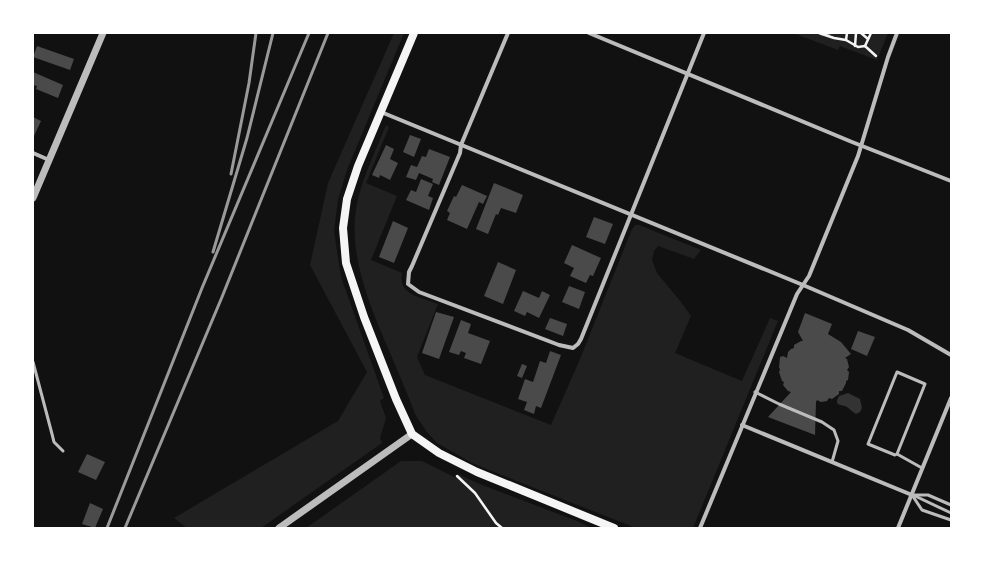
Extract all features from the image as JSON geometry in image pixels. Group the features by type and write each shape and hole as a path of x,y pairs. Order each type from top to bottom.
{"main road":[{"path":"414,33 358,166 347,199 342,228 346,263 364,317 396,399 412,434 439,453 477,472 614,528"}],"street":[{"path":"33,198 102,33"},
{"path":"508,33 461,145 460,153 409,272 408,284 420,292 559,345 573,348 581,339 704,33"},
{"path":"589,33 951,180"},
{"path":"700,528 755,392 797,294 809,276 862,145 888,57 897,33"},
{"path":"381,112 803,285 908,330 951,355"},
{"path":"33,153 49,160"},
{"path":"898,528 951,398"},
{"path":"742,425 912,495"},
{"path":"279,528 412,434"}],"lane":[{"path":"33,362 54,442 63,451"},
{"path":"897,454 925,384 897,372 868,444 895,455 897,454 922,468"},
{"path":"755,392 826,424 834,430 838,441 832,462"},
{"path":"912,495 928,495 951,505"},
{"path":"912,495 951,513"},
{"path":"912,495 922,510 951,520"}],"path":[{"path":"820,33 830,33"},
{"path":"820,33 846,40 855,46 865,46"},
{"path":"846,40 847,33"},
{"path":"855,46 856,33"},
{"path":"861,33 868,40"},
{"path":"865,46 871,33"},
{"path":"865,46 876,56"},
{"path":"457,476 475,493 496,523 502,528"}],"shaded area":[{"path":"394,33 404,33 347,170 338,200 334,231 341,277 384,398 380,401 386,418 380,438 382,443 261,528 187,528 174,518 338,421 367,372 310,265 328,183"},
{"path":"793,33 888,33 877,60 840,46 838,50"},
{"path":"386,125 389,127 366,183 397,196 371,260 402,273 401,280 407,291 438,304 417,357 425,375 551,425 580,359 632,229 635,225 639,225 701,250 694,259 658,246 654,251 652,260 657,273 691,316 675,353 742,381 770,318 778,321 693,528 636,528 472,463 437,443 427,432 416,416 380,329 366,293 357,256 355,218 358,199 367,171"},
{"path":"848,393 860,399 862,408 860,412 856,414 837,402 839,396"},
{"path":"401,461 422,461 456,478 458,474 482,485 577,521 591,528 306,528"}],"building":[{"path":"37,46 74,59 70,70 33,57"},
{"path":"33,72 63,85 58,98 36,89 37,86 33,85"},
{"path":"33,117 41,121 33,138"},
{"path":"410,135 421,139 414,157 403,152"},
{"path":"386,145 394,149 390,159 398,163 390,180 380,175 379,178 372,175"},
{"path":"429,149 450,157 439,185 432,182 433,179 419,173 416,180 406,177 411,165 417,167 422,156 426,157"},
{"path":"421,179 433,184 428,196 433,198 429,210 406,200 411,190 416,192"},
{"path":"494,183 523,195 516,213 501,208 498,215 496,214 488,234 476,229"},
{"path":"462,185 487,196 483,204 479,202 467,229 447,220 450,213 447,211 454,196 456,197"},
{"path":"594,217 613,224 605,244 586,237"},
{"path":"393,221 408,228 394,263 379,257"},
{"path":"572,245 601,258 593,276 590,275 586,283 570,276 574,268 564,263"},
{"path":"498,262 516,270 503,304 484,296"},
{"path":"569,286 585,292 579,309 562,302"},
{"path":"523,291 539,298 542,291 550,295 539,318 527,312 525,316 514,311"},
{"path":"436,312 454,317 439,359 422,353"},
{"path":"805,313 832,324 828,334 841,342 851,354 845,358 847,359 849,367 847,370 849,372 848,380 846,381 842,391 839,391 839,394 832,399 829,398 827,401 821,402 817,400 816,402 815,435 768,417 791,392 788,391 783,385 784,382 782,381 779,372 780,357 783,356 787,358 788,352 794,348 794,345 803,341 798,332"},
{"path":"550,318 567,324 563,336 545,329"},
{"path":"461,320 471,324 468,333 490,341 481,364 464,358 466,353 461,351 459,355 449,352"},
{"path":"858,331 875,337 867,356 851,349"},
{"path":"550,351 561,355 541,408 536,406 534,414 524,410 527,402 518,399 525,379 533,382 540,361 546,363"},
{"path":"522,364 527,366 522,378 517,376"},
{"path":"87,454 105,462 96,480 78,472"},
{"path":"90,503 103,509 95,528 82,524"}],"railway":[{"path":"231,174 249,83 256,33"},
{"path":"213,252 247,138 273,33"},
{"path":"107,528 202,288 309,33"},
{"path":"125,528 222,297 328,33"}]}
